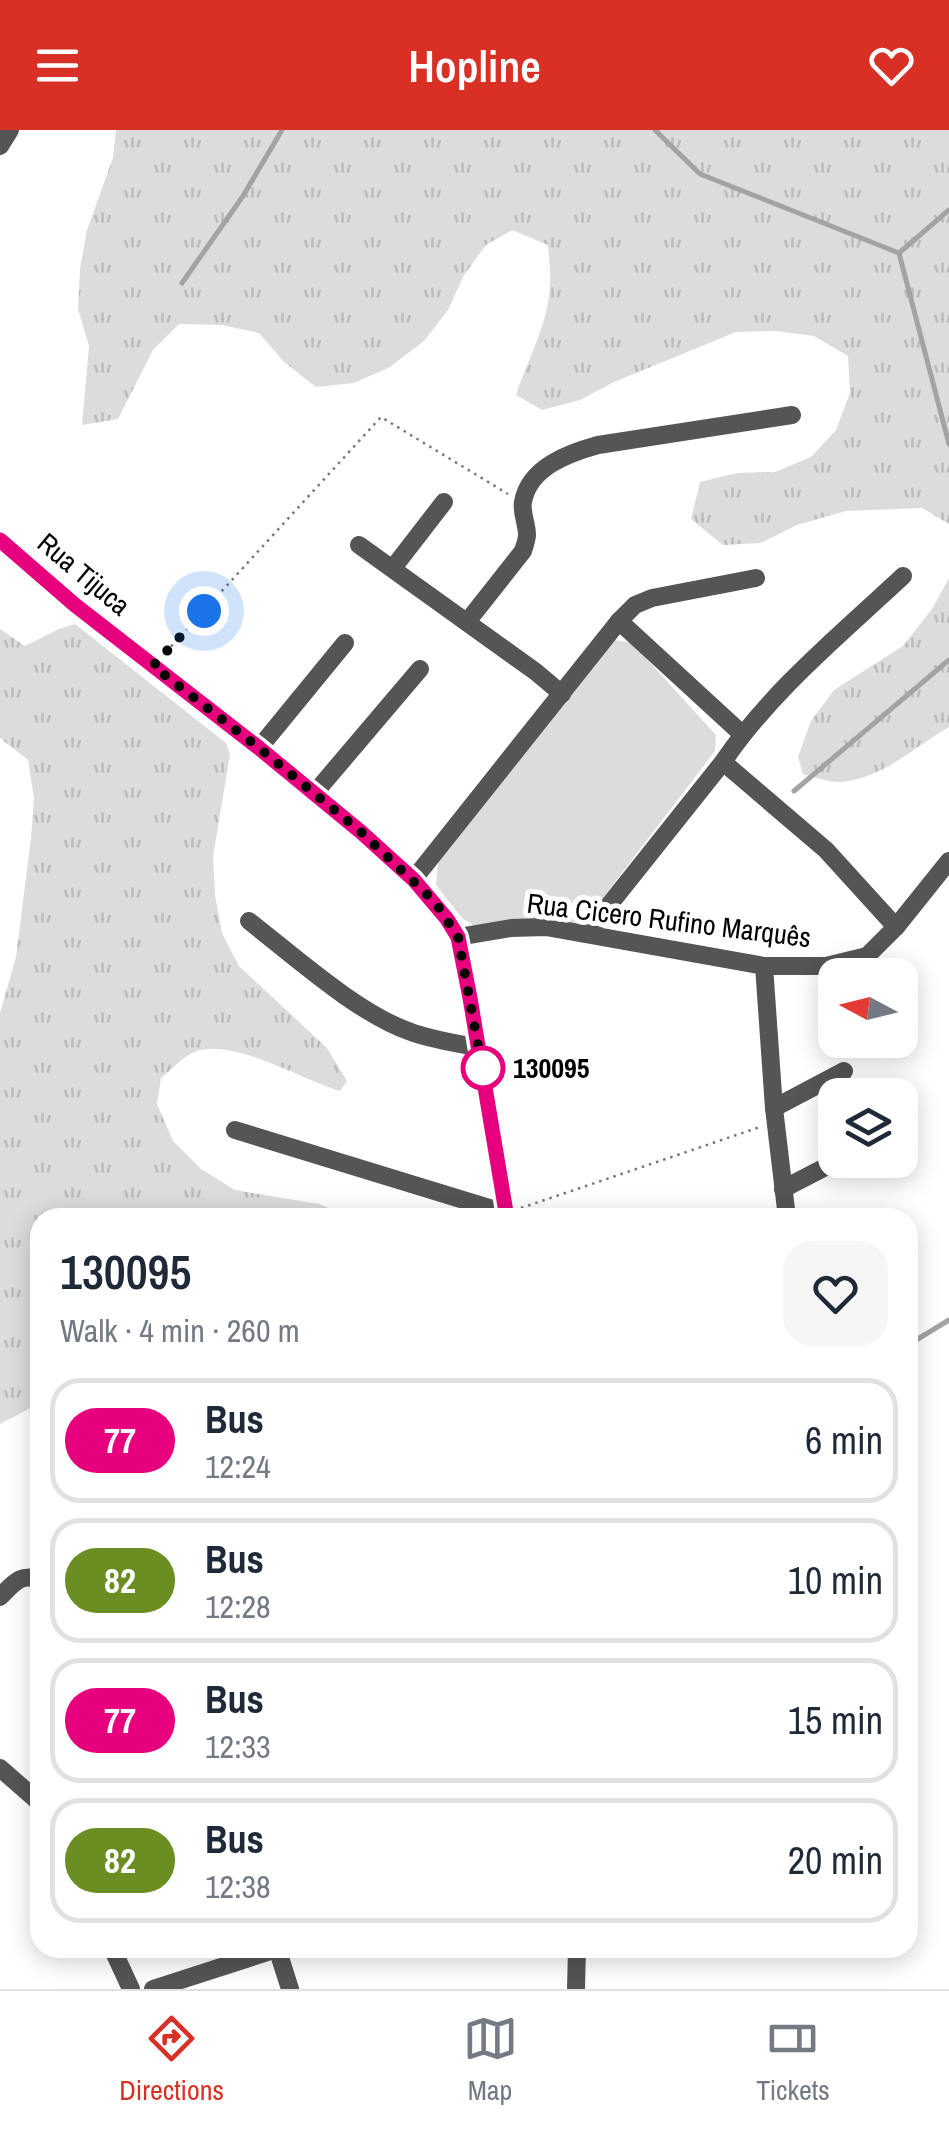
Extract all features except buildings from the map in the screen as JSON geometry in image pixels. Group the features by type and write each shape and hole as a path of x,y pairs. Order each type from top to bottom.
{"street":[{"path":"0,146 10,130"},
{"path":"467,622 523,551 527,536 522,503 531,484 555,460 598,445 792,415"},
{"path":"392,568 444,502"},
{"name":"Rua Tijuca","path":"0,540 75,605 361,832 435,902 458,937 505,1208"},
{"path":"359,546 562,694"},
{"path":"586,934 742,734 782,690 903,576"},
{"path":"414,880 619,621 636,605 652,598 756,578"},
{"path":"619,621 742,734"},
{"path":"259,748 345,643"},
{"path":"313,794 420,669"},
{"path":"723,762 826,850 896,927"},
{"name":"Rua Cicero Rufino Marquês","path":"458,937 546,927 764,966 800,968 845,963 867,956 896,927 949,861"},
{"path":"249,921 339,990 394,1025 480,1048"},
{"path":"764,966 786,1208"},
{"path":"775,1115 844,1072"},
{"path":"235,1130 484,1208"},
{"path":"783,1188 818,1170"},
{"path":"0,1597 14,1582 30,1576"},
{"path":"0,1768 30,1794"},
{"path":"117,1958 131,1989"},
{"path":"152,1989 247,1958"},
{"path":"281,1958 290,1989"},
{"path":"576,1989 577,1958"}],"path":[{"path":"153,666 382,417 522,503"},
{"path":"525,1208 775,1115"}],"green space":[{"path":"116,130 949,130 949,524 922,508 846,511 797,525 761,543 723,545 691,519 700,482 737,473 775,472 811,457 836,430 850,393 848,356 814,336 776,331 736,332 580,400 542,410 516,395 546,314 550,281 548,245 512,230 486,245 464,275 448,310 424,341 390,367 354,383 316,387 284,362 259,333 221,325 179,324 153,350 118,419 82,425 89,346 78,309 80,269 87,230 113,158"},
{"path":"949,578 949,727 886,768 858,779 837,782 803,774 798,757 811,721 834,690 903,646 932,609"},
{"path":"75,624 226,743 230,754 213,857 222,933 239,966 327,1048 347,1081 340,1091 245,1054 207,1049 192,1053 161,1078 157,1104 173,1141 201,1169 235,1190 329,1208 30,1208 30,1408 0,1424 0,1013 16,957 34,798 28,760 0,738 0,629 25,646"},
{"path":"614,640 634,645 716,735 715,751 586,920 576,925 473,925 462,918 436,885 438,862"}],"waterway":[{"path":"182,283 243,196 282,130"},
{"path":"655,130 700,174 899,253 949,444"},
{"path":"899,253 949,210"},
{"path":"794,791 949,660"},
{"path":"918,1339 949,1320"}],"bus line":[{"name":"77","path":"0,540 75,605 361,832 435,902 458,937 505,1208"}],"place":[{"name":"130095","path":"483,1068"}],"route":[{"path":"204,611 153,666 361,832 435,902 458,937 484,1078 483,1068"}]}
